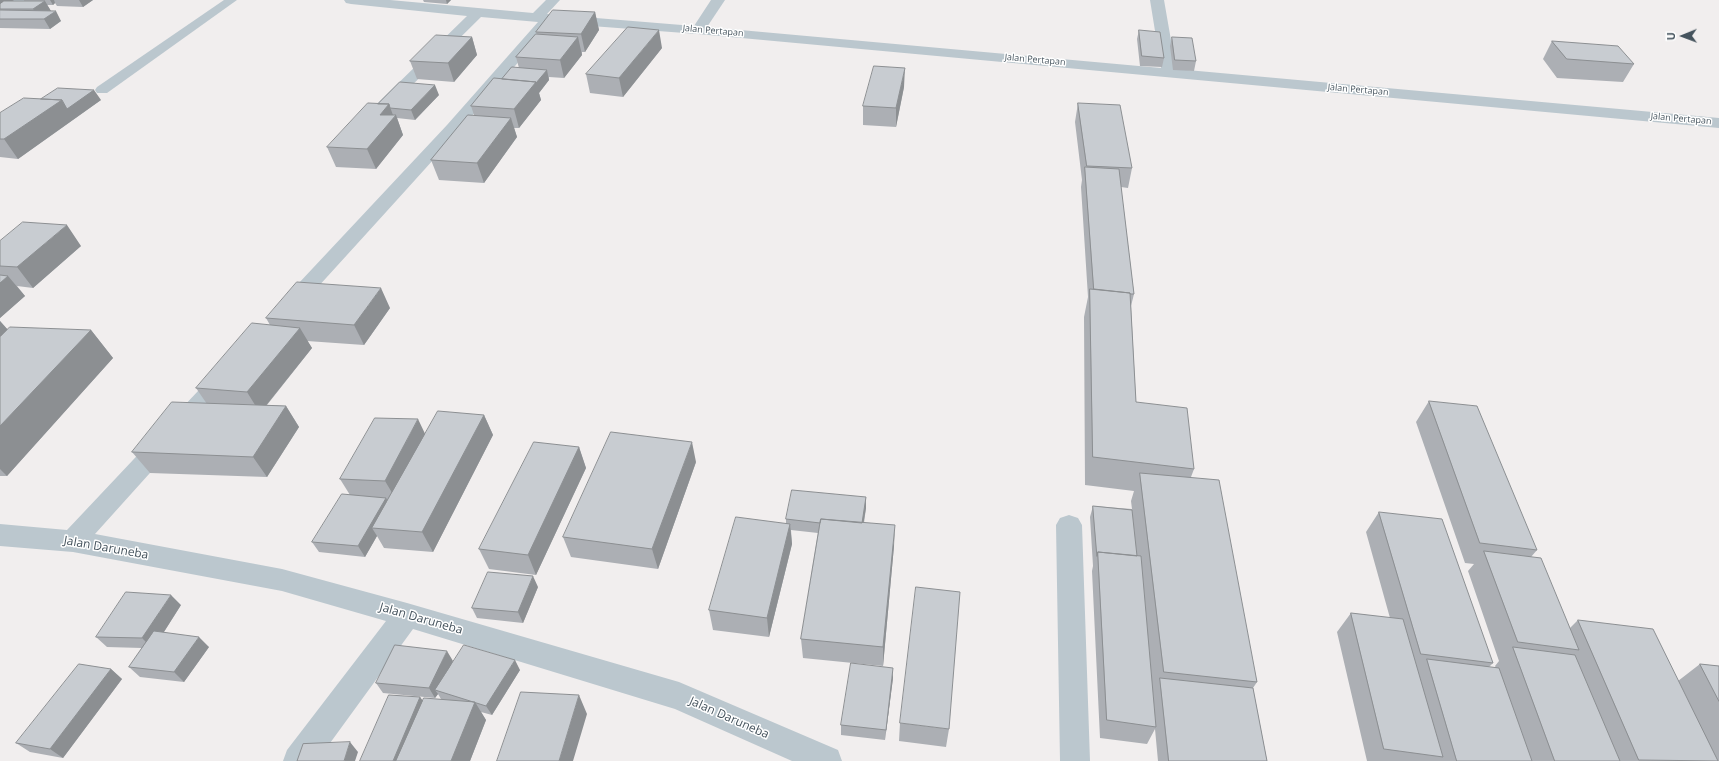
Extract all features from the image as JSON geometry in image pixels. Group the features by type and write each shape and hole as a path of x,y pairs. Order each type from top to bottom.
{"street":[{"path":"0,11 19,0"},
{"name":"Jalan Pertapan","path":"351,0 478,14 698,30 1719,123"},
{"path":"276,319 456,124 522,50 553,0"},
{"path":"698,30 718,0"},
{"path":"1157,0 1169,72"},
{"path":"376,114 478,14"},
{"path":"73,541 234,366"},
{"path":"1069,525 1075,761"},
{"name":"Jalan Daruneba","path":"0,536 73,541 282,580 679,696 827,761"},
{"path":"298,761 406,615"}],"lane":[{"path":"102,90 231,0"}],"building":[{"path":"4,1 45,1 33,9 0,9 0,4"},
{"path":"0,10 56,11 44,19 0,19"},
{"path":"553,10 595,12 581,34 536,32"},
{"path":"628,27 659,30 619,78 586,74"},
{"path":"1139,30 1160,32 1164,58 1142,56"},
{"path":"536,34 578,37 560,60 516,57"},
{"path":"436,35 472,37 448,63 410,61"},
{"path":"1172,37 1192,38 1196,61 1175,60"},
{"path":"1552,41 1618,46 1634,64 1567,59"},
{"path":"874,66 905,68 896,108 863,106"},
{"path":"512,67 547,70 536,83 502,79"},
{"path":"494,78 536,82 514,109 471,106"},
{"path":"400,82 435,85 411,110 390,108 389,104 378,104"},
{"path":"58,88 94,90 67,109 62,100 41,99"},
{"path":"24,98 62,100 4,139 0,139 0,113"},
{"path":"368,103 389,104 380,115 396,115 367,149 327,147"},
{"path":"1078,103 1120,105 1132,168 1087,166"},
{"path":"468,115 511,118 477,163 431,160"},
{"path":"1085,167 1119,169 1134,294 1094,289"},
{"path":"23,222 67,225 17,267 0,266 0,241"},
{"path":"0,275 8,276 0,283"},
{"path":"297,282 381,288 354,325 266,318"},
{"path":"1090,289 1130,293 1136,402 1187,408 1194,469 1093,457"},
{"path":"252,323 300,328 247,392 196,388"},
{"path":"10,327 91,330 0,426 0,337"},
{"path":"1429,401 1477,406 1537,550 1480,543"},
{"path":"172,402 286,406 253,457 132,452"},
{"path":"438,411 484,415 422,532 372,528"},
{"path":"375,418 418,419 385,481 340,479"},
{"path":"611,432 692,442 652,549 563,537"},
{"path":"534,442 579,447 528,555 479,549"},
{"path":"1140,473 1219,480 1257,682 1164,672"},
{"path":"792,490 866,497 862,523 821,519 820,523 786,519"},
{"path":"342,494 386,498 358,546 312,542"},
{"path":"1093,506 1132,510 1137,556 1098,552 1097,556"},
{"path":"1379,512 1442,519 1493,663 1421,654"},
{"path":"736,517 790,524 767,618 709,610"},
{"path":"821,519 895,525 883,647 801,639"},
{"path":"1484,551 1541,558 1579,650 1518,642"},
{"path":"1098,552 1141,556 1156,727 1107,720"},
{"path":"488,572 533,576 518,612 472,608"},
{"path":"916,587 960,592 949,729 900,723"},
{"path":"126,592 171,595 142,638 96,637"},
{"path":"1351,613 1403,619 1443,757 1384,749"},
{"path":"1578,620 1653,629 1718,761 1639,760"},
{"path":"154,631 199,637 174,672 129,667"},
{"path":"395,645 447,651 429,688 376,683"},
{"path":"464,645 515,660 486,706 435,690"},
{"path":"1513,647 1575,655 1620,761 1555,761"},
{"path":"1427,659 1499,668 1532,761 1457,761"},
{"path":"851,663 893,668 886,730 841,725"},
{"path":"79,664 111,669 50,749 16,743"},
{"path":"1700,664 1719,666 1719,701"},
{"path":"1160,678 1253,688 1267,761 1169,761"},
{"path":"521,692 579,695 559,761 497,761"},
{"path":"389,695 420,697 393,761 360,761"},
{"path":"424,698 475,702 451,761 396,761"},
{"path":"350,742 344,761 297,761 303,744"}]}
